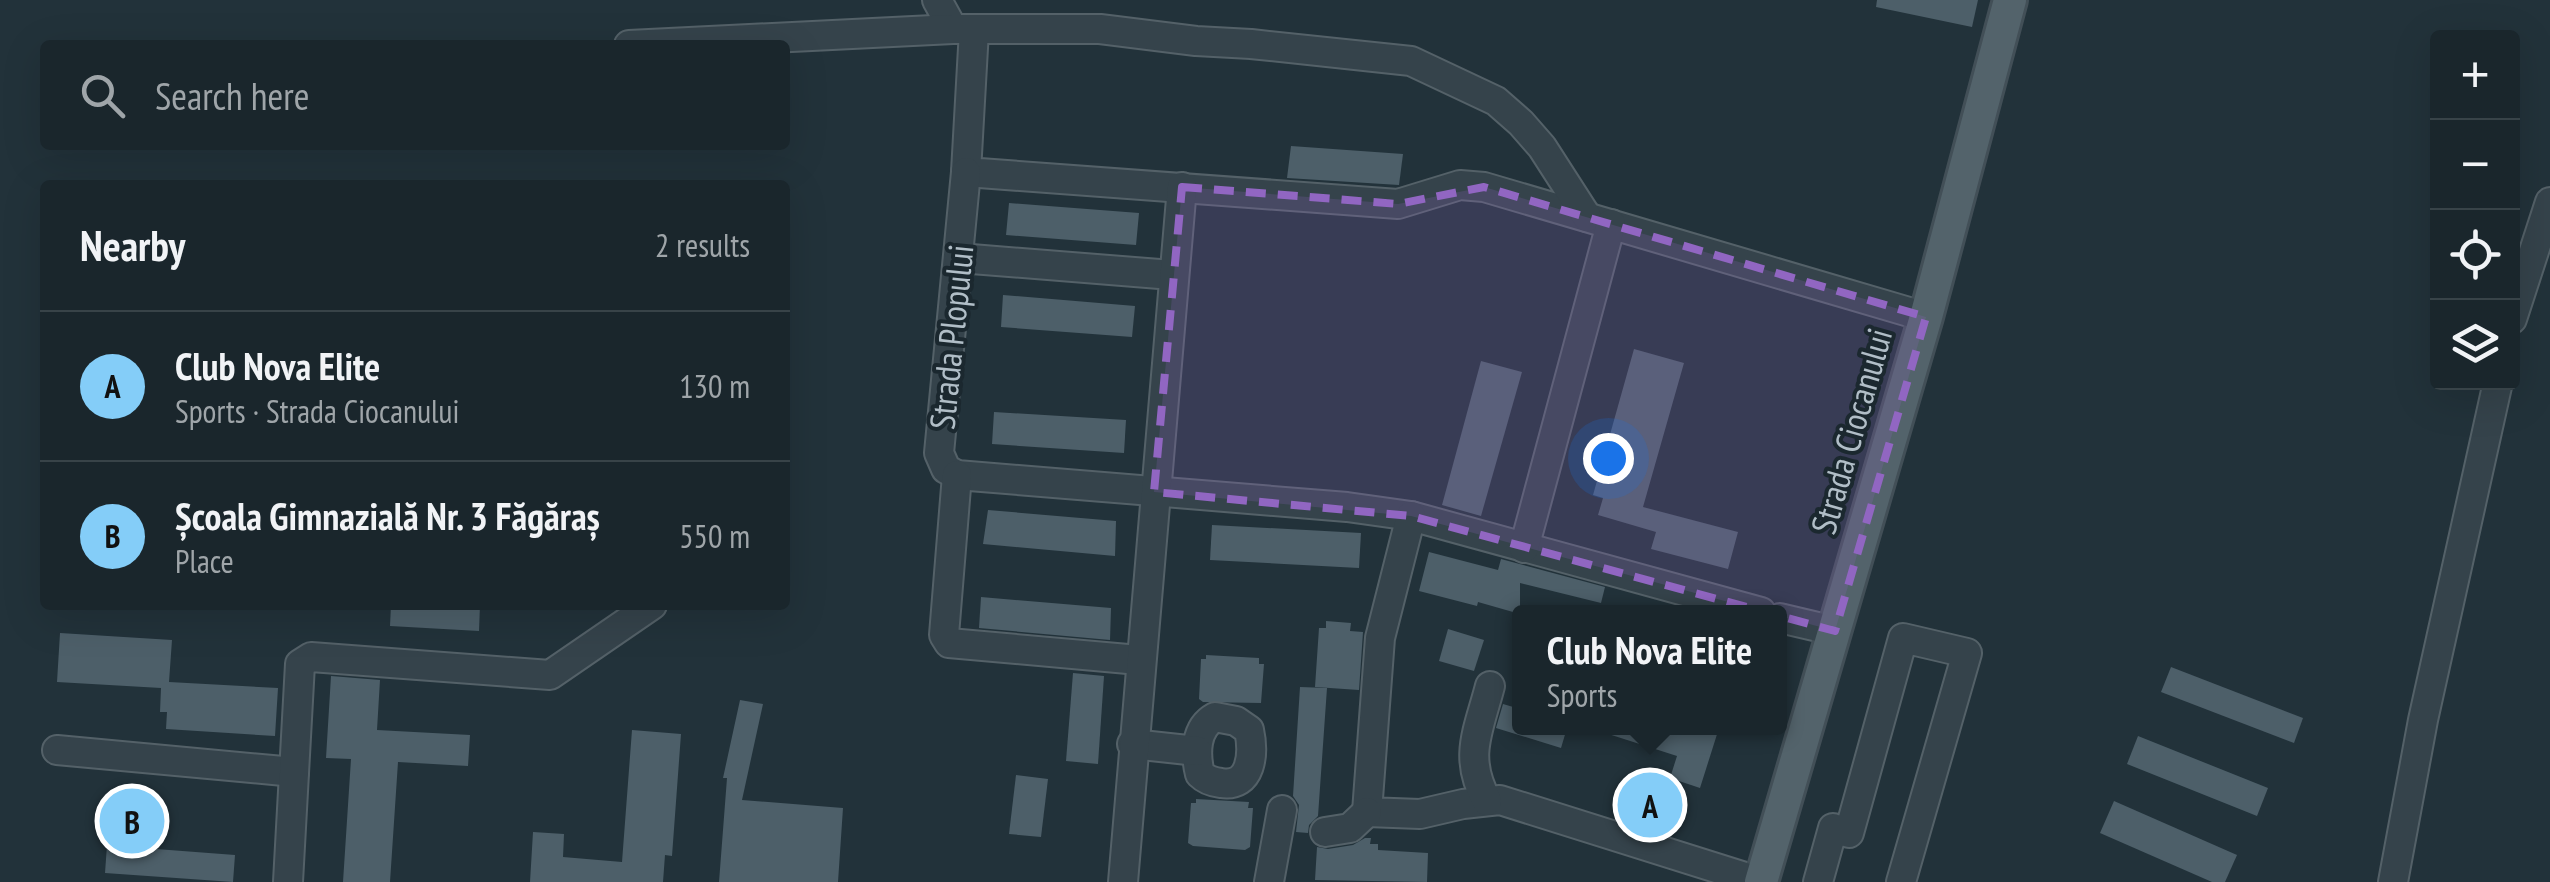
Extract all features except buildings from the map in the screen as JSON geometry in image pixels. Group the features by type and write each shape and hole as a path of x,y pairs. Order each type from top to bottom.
{"main road":[{"name":"Strada Ciocanului","path":"1761,882 1926,316 2010,0"}],"street":[{"path":"937,0 964,29"},
{"path":"734,40 964,29 1100,29 1196,42 1411,60 1496,101 1542,147 1599,220"},
{"name":"Strada Plopului","path":"964,29 966,172 939,453 946,469 957,476 1346,507 1410,516 1736,605"},
{"path":"966,172 1398,204 1460,186 1484,187 1926,316"},
{"path":"1122,882 1182,188"},
{"path":"2518,300 2550,202"},
{"path":"1524,548 1599,220"},
{"path":"959,258 1172,274"},
{"path":"2392,882 2422,720 2496,390"},
{"path":"957,476 944,635 949,644 1139,660"},
{"path":"1325,832 1350,828 1367,812 1380,638 1410,516"},
{"path":"288,882 300,664 311,657 550,675 645,610"},
{"path":"1787,620 1835,630"},
{"path":"1818,882 1833,828 1849,832 1904,638 1967,653 1901,882"},
{"path":"1487,801 1475,779 1474,752 1490,686"},
{"path":"1132,744 1197,751"},
{"path":"57,750 294,772"},
{"path":"1367,812 1420,814 1500,800 1761,882"},
{"path":"1269,882 1282,810"}],"highlighted area":[{"path":"1182,187 1398,204 1484,187 1926,317 1835,631 1411,516 1154,492"}],"place":[{"name":"Club Nova Elite","path":"1650,805"},
{"name":"Școala Gimnazială Nr. 3 Făgăraș","path":"132,821"}]}
